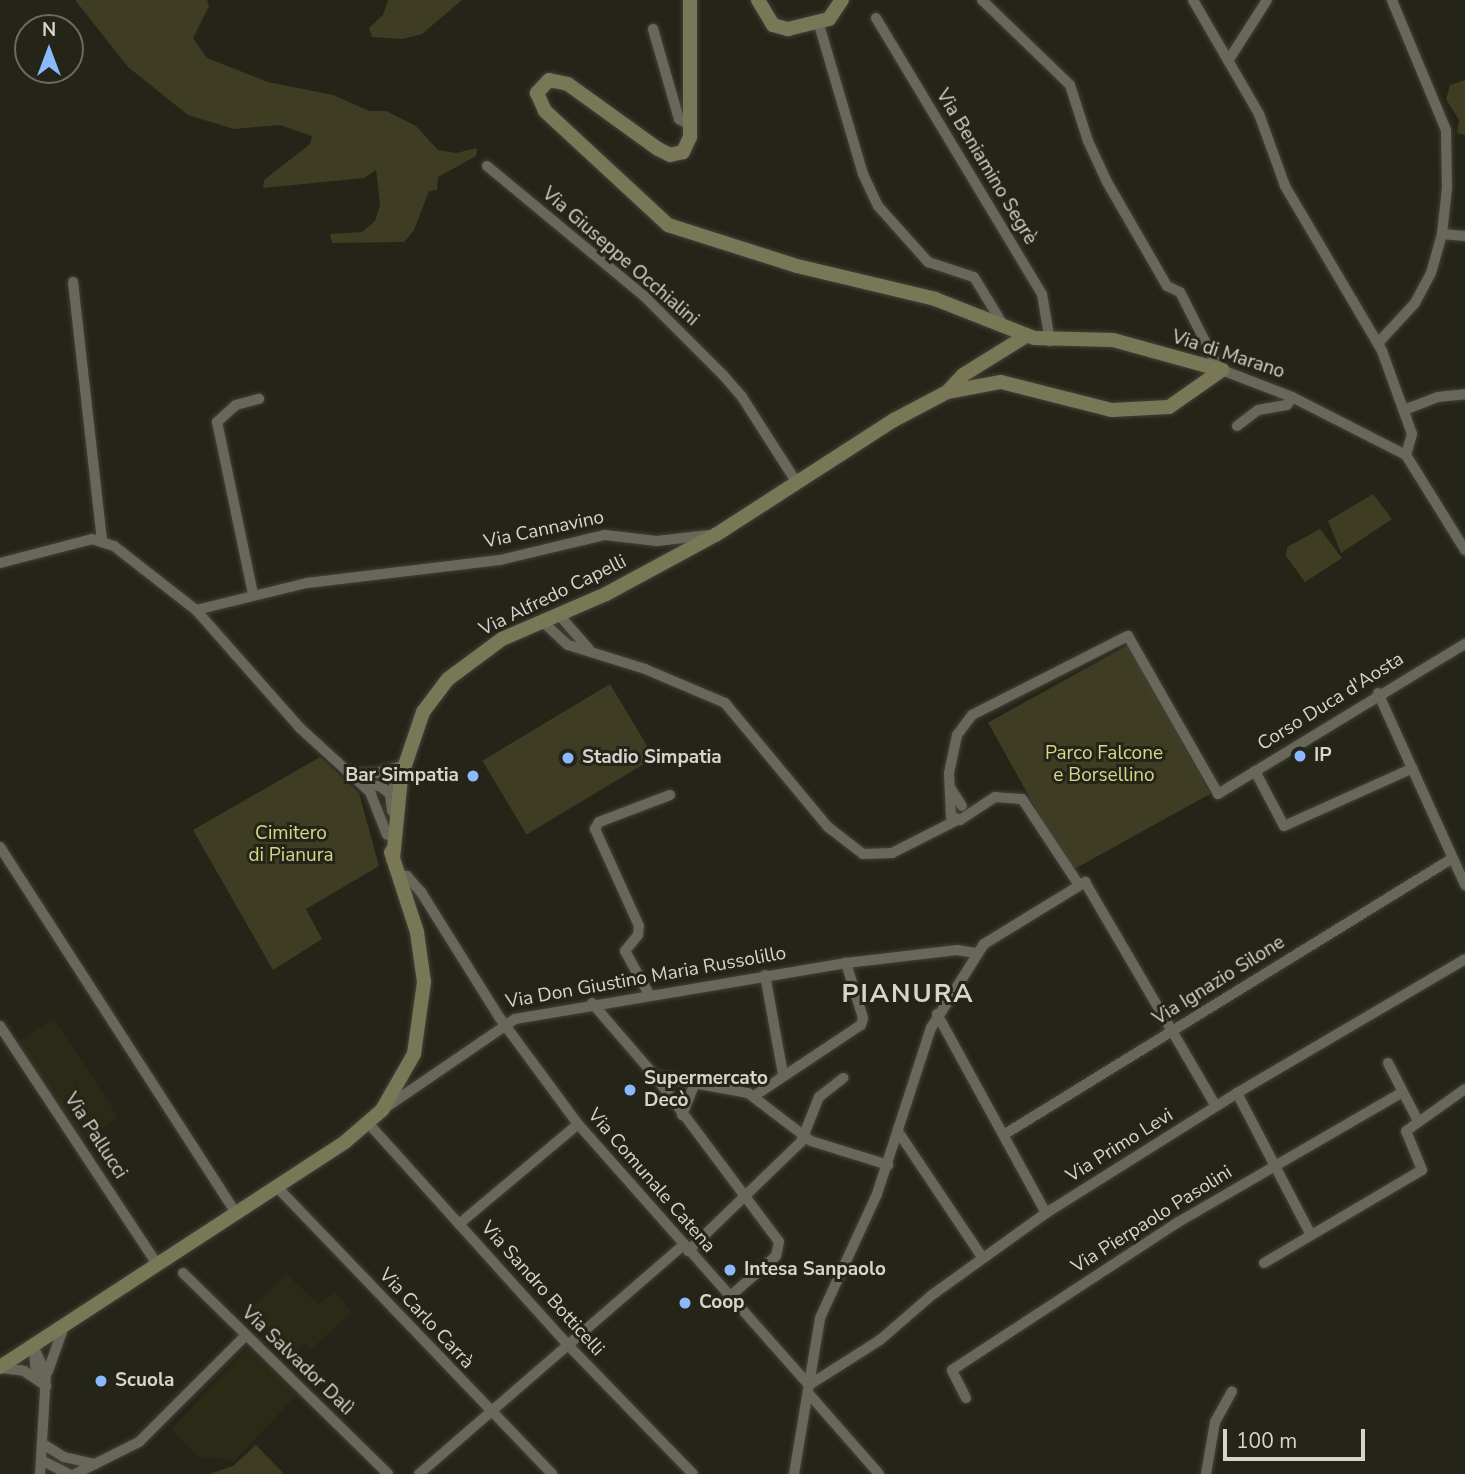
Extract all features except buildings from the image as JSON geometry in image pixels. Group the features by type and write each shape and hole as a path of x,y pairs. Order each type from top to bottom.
{"street":[{"path":"690,0 690,125"},
{"path":"758,0 772,25 788,29 830,19 842,0"},
{"path":"982,0 1070,85 1088,141 1107,182 1167,287 1181,292 1220,369"},
{"path":"1193,0 1266,131 1285,186 1378,342 1412,435 1406,455 1465,550"},
{"path":"1228,61 1267,0"},
{"path":"1378,342 1415,303 1431,273 1442,234 1446,130 1392,0"},
{"name":"Via Beniamino Segrè","path":"876,18 1042,294 1050,341"},
{"path":"653,29 679,118 690,125"},
{"path":"820,29 863,174 878,206 928,262 974,276 1005,328"},
{"name":"Via di Marano","path":"690,125 683,152 670,155 568,84 549,80 538,89 545,111 668,225 797,266 936,299 1026,336 1050,341 1113,340 1220,369 1292,397 1406,455"},
{"name":"Via Giuseppe Occhialini","path":"487,166 644,296 723,375 743,397 797,483"},
{"path":"1442,234 1465,236"},
{"path":"73,282 102,540 197,610 300,729 372,795 391,834"},
{"name":"Via Cannavino","path":"197,610 253,594 500,560 605,535 673,541 718,534 947,392 962,375 1026,336"},
{"name":"Via Cannavino","path":"947,392 1001,382 1112,410 1169,407 1220,369"},
{"path":"1404,410 1438,397 1465,394"},
{"path":"1237,426 1256,411 1287,405 1292,397"},
{"path":"253,594 217,422 236,405 259,399"},
{"name":"Via Alfredo Capelli","path":"397,1088 414,1054 424,982 417,932 393,859 390,793 423,712 448,679 502,639 559,615 718,534"},
{"path":"0,563 102,540"},
{"path":"559,615 592,652"},
{"path":"542,621 568,645 725,703 828,827 863,854 892,853 956,815 995,797 1023,799 1082,883 1216,1106"},
{"name":"Corso Duca d'Aosta","path":"956,815 948,782 957,735 968,718 1121,636 1132,638 1218,794 1378,693 1465,644"},
{"path":"1378,693 1465,885"},
{"path":"349,774 376,774 403,762"},
{"name":"Via Alfredo Capelli","path":"391,834 403,762"},
{"path":"1255,771 1284,826 1413,768"},
{"path":"364,786 380,786 390,793"},
{"path":"372,795 390,793"},
{"path":"649,994 625,954 639,926 595,829 599,822 670,795"},
{"path":"0,847 236,1213"},
{"name":"Via Ignazio Silone","path":"1005,1134 1453,858"},
{"name":"Via Don Giustino Maria Russolillo","path":"399,875 407,876 421,892 503,1024 592,1003 765,975 957,950 976,953"},
{"path":"794,1474 820,1318 888,1165 919,1060 937,1014 976,953 995,936 1082,883"},
{"name":"Via Primo Levi","path":"809,1390 880,1340 982,1257 1046,1213 1237,1093 1465,959"},
{"path":"754,1096 783,1074 861,1025 862,1015 846,963"},
{"path":"765,975 783,1074"},
{"path":"592,1003 656,1076 682,1115 747,1195 778,1239 779,1248 729,1298"},
{"path":"937,1014 1046,1213"},
{"path":"382,1110 415,1092 503,1024"},
{"name":"Via Comunale Catena","path":"503,1024 578,1124 879,1474"},
{"name":"Via Pallucci","path":"0,1026 158,1266"},
{"path":"1388,1063 1418,1121"},
{"path":"656,1076 754,1096 805,1137 888,1165"},
{"path":"419,1474 567,1344 747,1195 805,1137 819,1097 843,1078"},
{"path":"682,1115 695,1083"},
{"path":"0,1368 63,1329 369,1124 397,1088 415,1092"},
{"path":"1264,1262 1423,1170 1405,1132 1465,1089"},
{"name":"Via Pierpaolo Pasolini","path":"966,1398 952,1370 1273,1165 1403,1092"},
{"path":"1237,1093 1311,1235"},
{"name":"Via Sandro Botticelli","path":"369,1124 567,1344 693,1474"},
{"path":"459,1224 578,1124"},
{"path":"899,1133 982,1257"},
{"name":"Via Carlo Carrà","path":"276,1186 552,1474"},
{"name":"Via Salvador Dalì","path":"183,1273 388,1474"},
{"path":"41,1376 63,1329"},
{"path":"75,1474 124,1452 151,1432 245,1336"},
{"path":"34,1348 46,1386 40,1474"},
{"path":"0,1368 15,1368 41,1376"},
{"path":"1206,1474 1215,1422 1232,1391"},
{"path":"43,1444 64,1457 95,1464"},
{"path":"41,1460 69,1474"}],"shaded area":[{"path":"54,1018 119,1118 82,1142 17,1042"},
{"path":"286,1274 318,1304 335,1292 352,1312 311,1349 304,1344 295,1352 251,1309"},
{"path":"247,1348 297,1395 235,1460 199,1457 171,1429"}],"green space":[{"path":"75,0 207,0 209,6 193,38 207,58 268,82 333,95 369,111 386,111 416,126 438,150 456,153 477,148 476,156 438,177 437,190 429,191 414,230 404,242 332,243 330,234 362,232 375,221 380,205 376,170 364,178 263,188 264,180 310,144 312,136 280,125 234,129 188,115 128,67"},
{"path":"388,0 462,0 422,34 402,39 372,37 369,28 383,15"},
{"path":"1465,80 1465,135 1457,133 1459,120 1446,99 1450,85"},
{"path":"1373,494 1392,519 1341,553 1328,521"},
{"path":"1320,529 1342,558 1305,582 1286,556 1287,547"},
{"name":"Parco Falcone e Borsellino","path":"1128,645 1210,794 1070,871 988,723"},
{"name":"Stadio Simpatia","path":"610,684 654,758 527,834 482,761"},
{"name":"Cimitero di Pianura","path":"320,757 359,793 379,866 306,909 322,939 273,970 193,830"},
{"path":"256,1445 284,1474 209,1474 233,1466"}],"place":[{"name":"IP","path":"1300,756"},
{"name":"Stadio Simpatia","path":"568,758"},
{"name":"Bar Simpatia","path":"473,776"},
{"name":"Supermercato Decò","path":"630,1090"},
{"name":"Intesa Sanpaolo","path":"730,1270"},
{"name":"Coop","path":"685,1303"},
{"name":"Scuola","path":"101,1381"}],"district":[{"name":"PIANURA","path":"908,994"}]}
